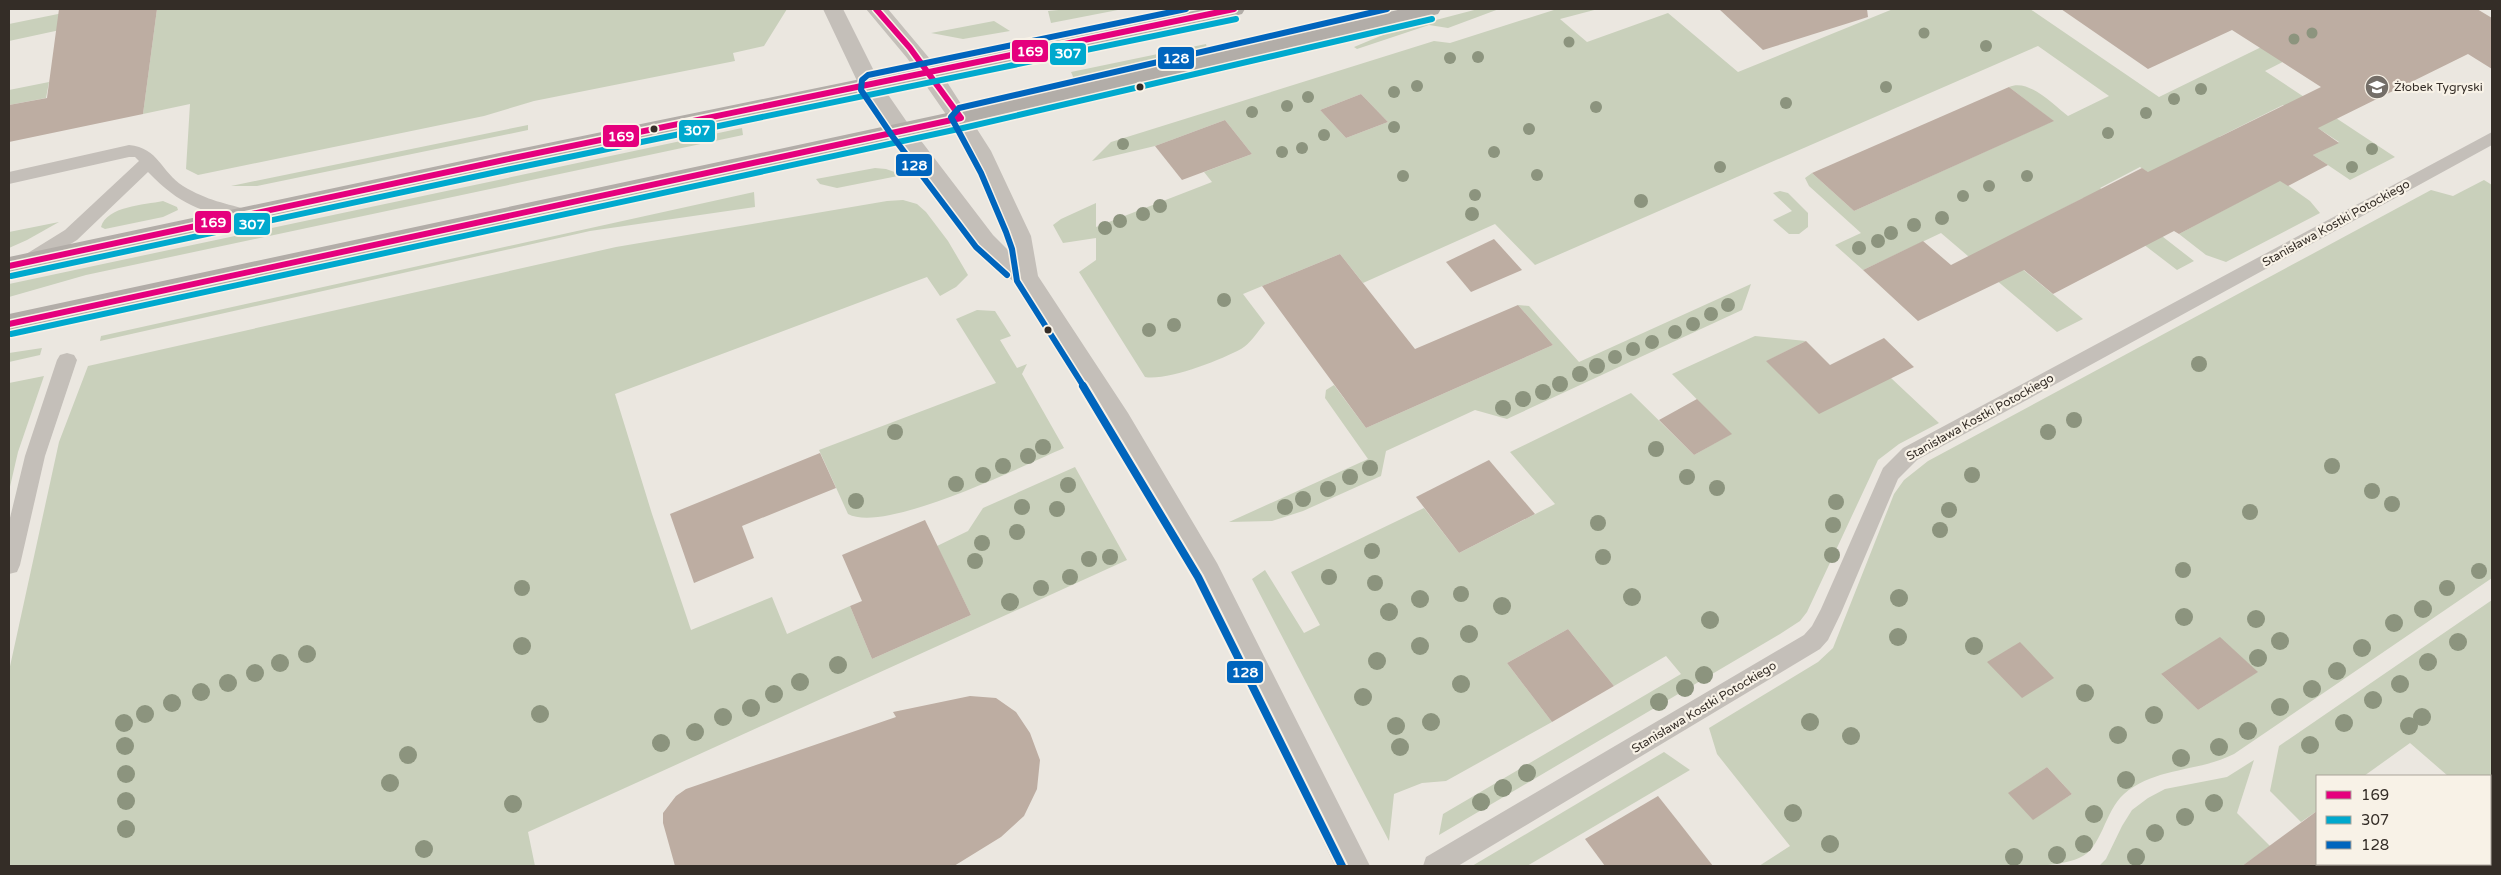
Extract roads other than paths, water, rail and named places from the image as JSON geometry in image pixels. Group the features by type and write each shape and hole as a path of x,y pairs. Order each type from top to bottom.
{"main road":[{"path":"18,264 1234,9"},
{"path":"9,324 961,118 1430,9"}],"street":[{"path":"833,9 870,85 901,131 984,241 1000,258 1026,276 1126,434 1206,572 1354,866"},
{"path":"876,9 893,26 930,73 961,118 990,169 1022,247 1026,276"}],"lane":[{"name":"Stanisława Kostki Potockiego","path":"1435,866 1812,642 1820,633 1830,613 1890,474 1910,454 2492,138"},
{"path":"9,178 129,151 140,152 147,157 148,162 174,189 198,203 230,213 246,215"},
{"path":"18,264 71,235 148,162"},
{"path":"9,565 35,456 67,360"}],"place":[{"name":"Żłobek Tygryski","path":"2377,87"}]}
